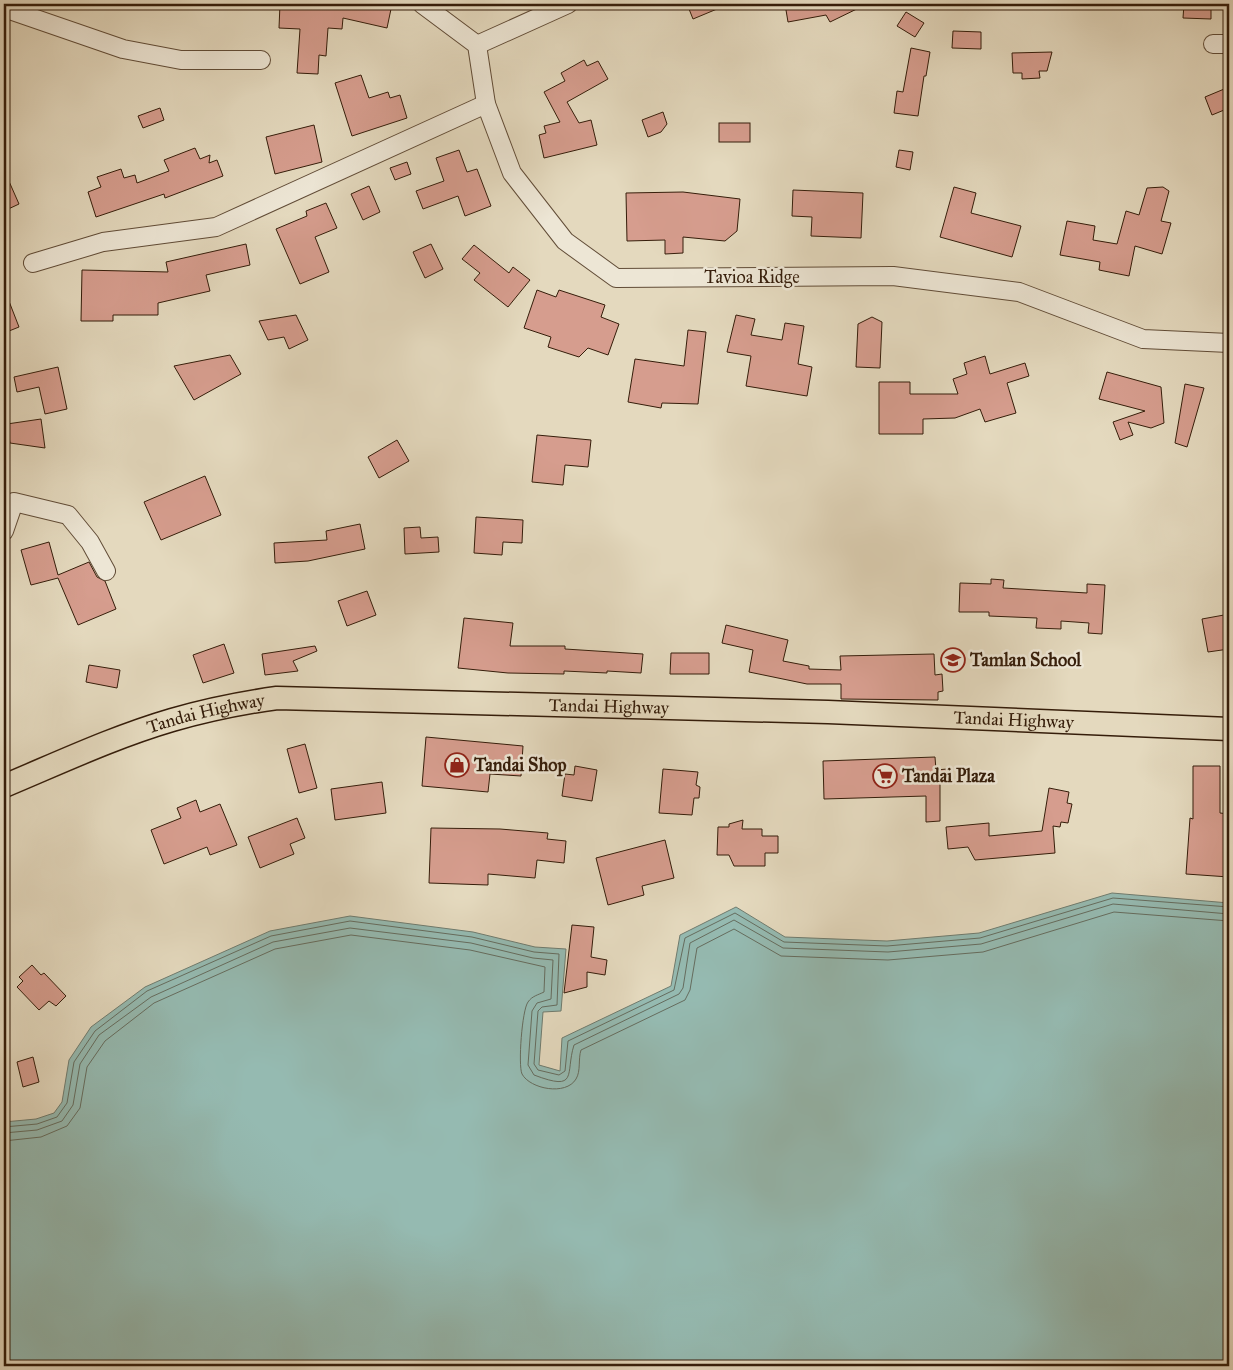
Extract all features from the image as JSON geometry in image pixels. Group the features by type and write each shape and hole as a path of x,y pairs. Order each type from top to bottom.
{"main road":[{"name":"Tandai Highway","path":"4,786 97,747 170,720 226,706 277,698 828,712 1229,729"}],"street":[{"path":"422,4 477,45 568,4"},
{"path":"4,8 123,49 181,60 261,60"},
{"name":"Tavioa Ridge","path":"477,45 486,104 512,173 565,241 616,278 892,276 1019,292 1143,339 1229,344"},
{"path":"33,263 103,242 216,227 486,104"},
{"path":"4,531 14,502 68,515 90,542 106,571"}],"water":[{"path":"1112,893 1229,903 1229,1366 4,1366 4,1122 36,1119 54,1113 62,1102 69,1060 91,1027 145,987 270,931 350,916 473,932 535,947 566,949 561,1011 543,1012 539,1065 560,1071 562,1038 671,986 680,935 736,907 785,937 887,941 979,933"}],"building":[{"path":"280,4 368,4 391,9 387,28 343,18 342,29 328,28 326,56 319,55 318,74 297,73 300,29 279,28"},
{"path":"687,4 729,4 693,19"},
{"path":"785,4 867,4 830,22 826,15 788,22"},
{"path":"1184,4 1211,4 1211,19 1183,18"},
{"path":"906,12 924,23 915,37 897,26"},
{"path":"953,31 981,32 981,49 952,48"},
{"path":"911,48 930,52 918,116 894,113 897,91 903,92"},
{"path":"1052,52 1047,71 1039,71 1040,78 1022,79 1022,73 1013,73 1012,53"},
{"path":"584,60 587,66 598,61 608,79 567,102 579,123 591,120 597,145 544,158 539,135 546,133 544,126 560,122 544,92 565,81 561,73"},
{"path":"361,75 369,98 388,92 390,98 400,95 407,118 352,136 335,83"},
{"path":"1229,87 1229,108 1212,115 1205,97"},
{"path":"160,108 164,120 143,128 138,116"},
{"path":"663,112 667,124 661,132 648,137 642,120"},
{"path":"719,123 750,123 750,142 719,142"},
{"path":"314,125 322,162 275,174 266,137"},
{"path":"195,148 200,159 210,155 209,163 217,160 223,176 165,198 164,194 96,217 88,192 101,187 97,177 121,169 124,178 135,175 137,183 169,171 164,160"},
{"path":"459,150 467,172 477,169 491,206 465,216 458,196 423,209 416,191 444,181 436,158"},
{"path":"899,150 913,152 910,170 896,167"},
{"path":"407,162 411,174 395,180 390,168"},
{"path":"4,170 19,204 4,211"},
{"path":"369,186 380,212 363,220 351,194"},
{"path":"954,187 976,193 971,213 1021,226 1012,257 940,237"},
{"path":"1163,187 1169,191 1161,221 1171,223 1162,254 1135,246 1129,276 1099,270 1100,262 1060,255 1067,221 1095,226 1093,240 1117,244 1126,211 1139,215 1147,188"},
{"path":"793,190 863,193 861,238 811,236 812,217 792,216"},
{"path":"683,192 740,199 737,231 725,241 683,237 683,253 665,254 665,240 627,241 626,193"},
{"path":"326,203 337,228 315,237 329,272 300,284 276,229 307,216 306,211"},
{"path":"246,244 250,265 206,275 210,291 158,303 158,315 113,315 113,321 81,321 82,270 168,272 166,262"},
{"path":"431,244 443,269 425,278 413,252"},
{"path":"474,245 509,273 513,267 530,280 508,307 474,280 480,273 462,259"},
{"path":"537,290 556,297 559,290 605,305 601,317 619,324 608,355 588,348 579,357 548,347 551,337 524,328"},
{"path":"4,292 19,327 4,333"},
{"path":"296,315 308,340 289,349 284,337 268,340 259,321"},
{"path":"736,315 755,319 751,335 782,340 785,323 804,326 798,364 812,367 807,396 746,386 751,356 727,352"},
{"path":"872,317 882,322 880,368 856,367 858,324"},
{"path":"688,330 706,332 698,404 662,403 661,408 628,402 635,359 684,366"},
{"path":"230,355 241,374 194,400 174,366"},
{"path":"985,356 990,374 1025,363 1029,376 1007,383 1016,413 985,422 980,409 955,418 923,419 923,434 879,434 879,382 910,382 910,394 958,394 953,379 967,374 964,363"},
{"path":"58,367 67,409 45,414 39,387 17,392 14,377"},
{"path":"1107,372 1161,387 1164,423 1151,428 1128,422 1133,435 1120,440 1113,422 1145,411 1099,399"},
{"path":"1185,384 1204,388 1187,447 1175,443"},
{"path":"41,419 45,448 10,443 7,424"},
{"path":"537,435 591,440 588,467 565,465 563,485 532,482"},
{"path":"397,440 409,461 379,478 368,457"},
{"path":"205,476 221,515 161,540 144,502"},
{"path":"476,517 523,520 522,543 503,542 502,555 474,553"},
{"path":"360,524 365,549 308,561 275,563 274,543 327,540 326,531"},
{"path":"420,527 421,538 438,537 439,552 405,554 404,528"},
{"path":"49,542 58,575 89,562 97,577 105,581 116,609 78,625 58,578 31,585 21,550"},
{"path":"991,579 1004,580 1003,588 1087,593 1087,584 1105,585 1102,634 1088,633 1089,623 1061,621 1061,629 1036,628 1037,618 989,616 989,612 959,612 960,583 991,584"},
{"path":"367,591 376,615 347,626 338,601"},
{"path":"1224,615 1226,623 1229,623 1229,649 1208,652 1202,619"},
{"path":"464,618 513,623 510,646 565,646 565,649 643,654 641,673 564,671 564,674 508,673 458,668"},
{"path":"726,625 788,640 783,661 809,666 809,669 841,670 840,656 934,654 935,675 942,674 943,691 938,692 938,700 841,699 841,684 807,684 749,672 753,650 722,643"},
{"path":"224,644 234,673 203,683 193,655"},
{"path":"315,646 317,651 293,661 298,671 265,675 262,654"},
{"path":"671,653 709,653 709,674 670,674"},
{"path":"89,665 120,670 117,688 86,682"},
{"name":"Tandai Shop","path":"426,737 523,746 521,776 490,774 488,792 422,786"},
{"path":"305,744 317,788 299,793 287,749"},
{"name":"Tandai Plaza","path":"935,757 936,770 947,769 947,782 940,782 940,821 926,822 926,796 824,799 823,761"},
{"path":"575,766 597,770 592,801 562,796 565,774 574,775"},
{"path":"1193,766 1220,766 1220,813 1229,814 1229,877 1186,874 1190,818 1193,819"},
{"path":"663,769 698,772 696,785 700,787 699,798 694,798 692,815 659,813"},
{"path":"382,782 386,813 335,820 331,789"},
{"path":"1049,788 1069,792 1067,803 1072,804 1068,823 1061,822 1060,827 1053,826 1055,853 975,860 968,847 948,849 946,827 989,823 989,836 1042,831"},
{"path":"196,800 200,812 220,804 237,845 210,855 207,847 164,864 151,830 181,818 177,808"},
{"path":"297,818 305,838 290,844 294,854 260,868 248,837"},
{"path":"743,820 742,829 762,829 762,836 778,836 778,853 765,853 765,866 734,866 729,855 717,855 718,827 729,827 729,824"},
{"path":"431,828 500,829 548,833 547,839 566,841 564,863 537,860 535,878 488,874 488,885 429,883"},
{"path":"665,840 674,878 642,886 644,895 608,905 596,858"},
{"path":"572,925 594,927 591,957 607,960 605,975 587,972 587,987 564,993"},
{"path":"32,965 41,975 44,973 66,996 56,1006 49,1001 39,1010 17,987 23,981 19,977"},
{"path":"33,1057 39,1082 23,1087 17,1062"}],"place":[{"name":"Tamlan School","path":"953,660"},
{"name":"Tandai Shop","path":"457,765"},
{"name":"Tandai Plaza","path":"885,776"}]}
